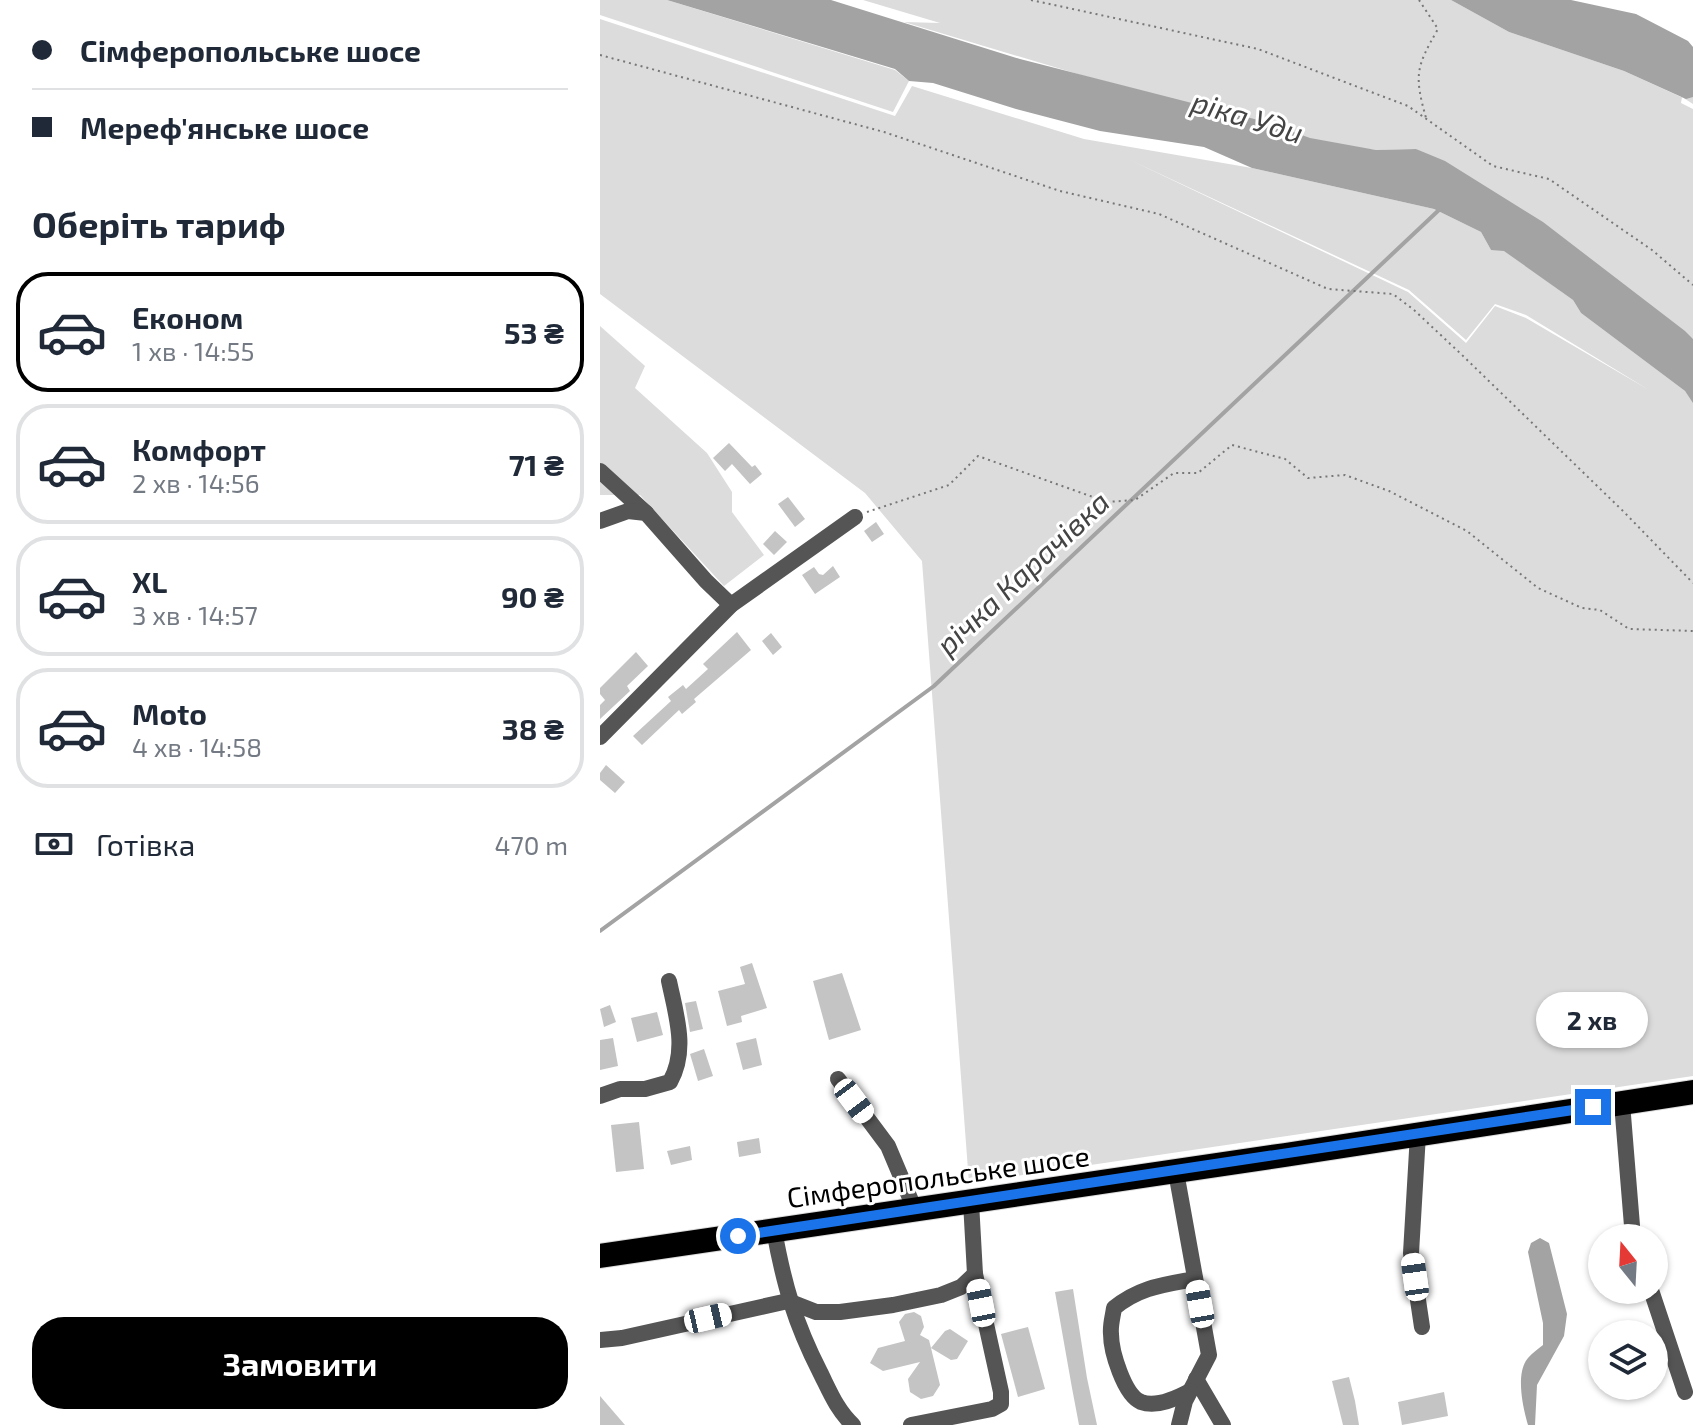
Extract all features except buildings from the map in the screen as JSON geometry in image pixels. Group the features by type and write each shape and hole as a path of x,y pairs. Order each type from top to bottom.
{"highway":[{"name":"Сімферопольське шосе","path":"600,1256 1693,1092"}],"street":[{"path":"600,471 646,513 731,605"},
{"path":"600,521 628,511 646,513"},
{"path":"600,737 731,605 855,517"},
{"path":"600,1096 620,1089 645,1089 670,1082 678,1068 681,1044 669,981"},
{"path":"838,1079 888,1146 915,1210"},
{"path":"1622,1103 1632,1224"},
{"path":"1418,1134 1411,1253 1422,1327"},
{"path":"1176,1172 1209,1355 1193,1385 1179,1425"},
{"path":"911,1425 992,1409 1001,1404 975,1274 971,1202"},
{"path":"774,1230 788,1301 841,1419 853,1425"},
{"path":"600,1340 622,1338 788,1301 816,1312 893,1305 941,1295 961,1287 975,1274"},
{"path":"1193,1385 1176,1398 1155,1403 1140,1402 1131,1393 1117,1366 1111,1334 1114,1308 1131,1294 1195,1279"},
{"path":"1656,1304 1685,1392"},
{"path":"1193,1385 1223,1425"}],"path":[{"path":"1031,0 1258,49 1408,106 1493,166 1549,179 1652,250 1693,285"},
{"path":"1419,0 1438,29 1419,61 1419,92 1426,118"},
{"path":"600,55 884,132 1060,191 1159,214 1328,289 1393,294 1461,354 1693,583"},
{"path":"855,517 949,485 978,456 1107,502 1135,500 1174,473 1198,473 1232,445 1285,459 1308,478 1345,475 1389,491 1467,531 1538,588 1582,608 1600,610 1629,629 1693,631"}],"shaded area":[{"path":"600,0 667,0 895,70 909,81 893,112 600,15"},
{"path":"667,0 831,0 1020,59 1266,122 1310,138 1376,150 1416,149 1445,161 1543,222 1685,331 1693,339 1693,403 1685,391 1581,313 1573,300 1504,251 1491,250 1481,232 1434,209 1252,168 1204,147 1100,131 933,83 909,81 895,69"},
{"path":"863,0 1451,0 1509,32 1624,71 1681,97 1693,95 1693,104 1682,97 1681,103 1693,109 1693,339 1416,149 1376,150 1318,144 1223,112 1081,75 904,22 940,23"},
{"path":"1451,0 1571,0 1636,14 1688,41 1693,47 1693,97 1686,99 1624,71 1509,32"},
{"path":"600,19 895,116 912,86 1084,139 1252,168 1434,209 1481,232 1491,250 1504,250 1573,300 1581,313 1685,391 1693,402 1693,1076 969,1183 922,561 865,493 600,294","holes":["1128,159 1409,290 1466,340 1495,304 1526,315 1649,390 1526,318 1495,306 1466,343 1408,292"]},
{"path":"600,326 645,366 635,388 707,453 732,492 732,512 764,555 724,586 640,495 600,495"},
{"path":"1540,1238 1549,1243 1567,1314 1564,1336 1537,1385 1535,1425 1528,1425 1521,1391 1522,1372 1528,1358 1543,1345 1543,1323 1528,1252 1531,1243"}],"waterway":[{"name":"річка Карачівка","path":"600,931 934,686 1440,209"}],"route":[{"path":"738,1236 1593,1107"}],"water label":[{"name":"ріка Уди","path":"1248,116"}]}
